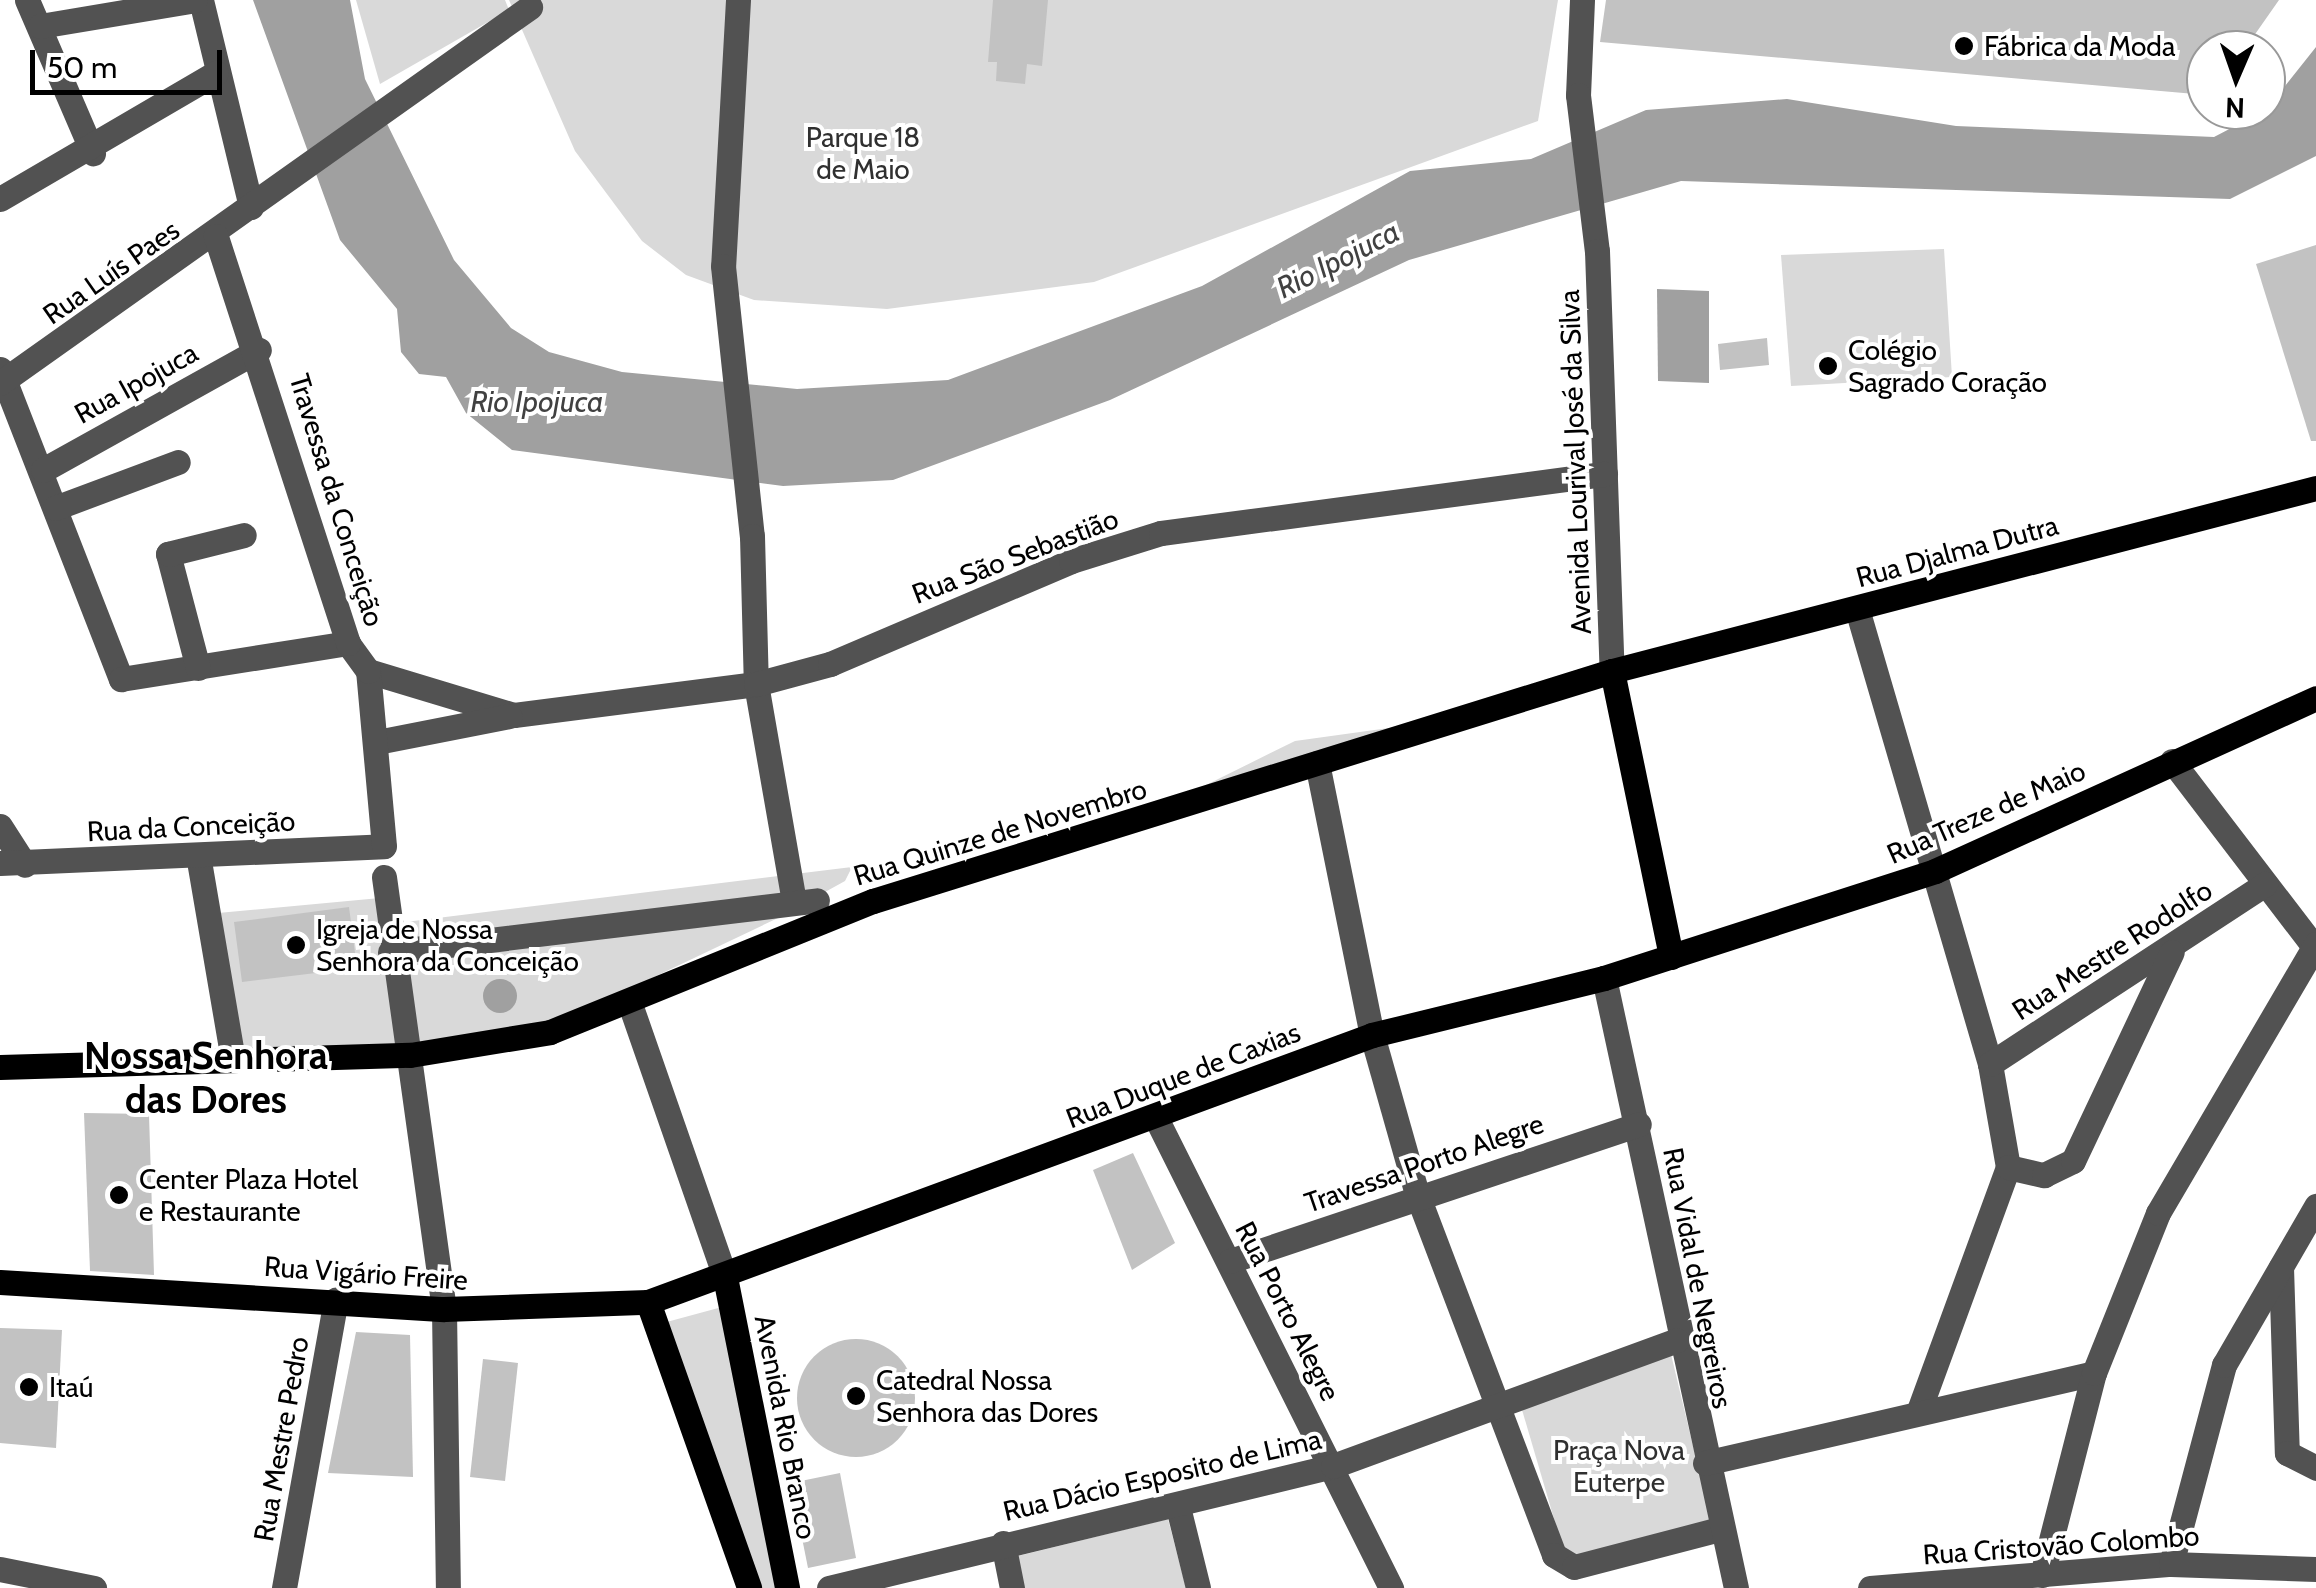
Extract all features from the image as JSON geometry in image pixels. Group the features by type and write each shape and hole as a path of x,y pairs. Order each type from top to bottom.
{"main road":[{"name":"Rua Djalma Dutra","path":"1612,672 2316,488"},
{"name":"Rua Quinze de Novembro","path":"0,1068 410,1055 550,1032 630,1004 873,900 1612,672"},
{"path":"1612,672 1671,957"},
{"name":"Rua Treze de Maio","path":"1671,957 1935,871 2316,698"},
{"name":"Rua Duque de Caxias","path":"725,1278 1372,1035 1604,978 1671,957"},
{"name":"Rua Vigário Freire","path":"0,1282 444,1309 648,1302 725,1278"},
{"name":"Avenida Rio Branco","path":"725,1278 787,1588"},
{"path":"648,1302 750,1588"}],"street":[{"path":"27,0 93,152"},
{"path":"40,26 198,0 253,206"},
{"path":"390,952 806,901 756,684 752,536 722,266 738,0"},
{"name":"Avenida Lourival José da Silva","path":"1582,0 1580,104 1596,247 1612,672"},
{"name":"Rua Luís Paes","path":"1,378 216,236 530,7"},
{"path":"0,200 93,152 216,73"},
{"name":"Travessa da Conceição","path":"216,236 259,350 348,643 368,671 384,846"},
{"name":"Rua Ipojuca","path":"43,470 259,350"},
{"path":"1,378 43,470 124,681 348,643"},
{"path":"55,508 178,462"},
{"name":"Rua São Sebastião","path":"376,742 514,716 756,684 830,664 1071,561 1161,533 1605,474"},
{"path":"198,668 168,554 244,535"},
{"path":"1857,609 1990,1064 2008,1167 1918,1412"},
{"name":"Rua São Sebastião","path":"368,671 514,716"},
{"path":"2054,1578 2094,1373 2158,1213 2315,946 2172,761"},
{"path":"1317,763 1372,1035 1417,1194 1565,1566 1720,1529"},
{"path":"0,826 12,864"},
{"name":"Rua da Conceição","path":"12,864 384,846"},
{"path":"198,855 233,1060"},
{"path":"384,877 390,952 410,1055 444,1309 448,1588"},
{"name":"Rua Mestre Rodolfo","path":"1990,1064 2172,952 2264,884"},
{"path":"2008,1167 2044,1175 2073,1161 2172,952"},
{"name":"Rua Vidal de Negreiros","path":"1604,978 1638,1124 1677,1340 1736,1588"},
{"path":"630,1004 725,1278"},
{"name":"Rua Porto Alegre","path":"1155,1116 1391,1588"},
{"name":"Travessa Porto Alegre","path":"1230,1262 1417,1194 1638,1124"},
{"path":"2171,1564 2205,1415 2316,1206"},
{"path":"2281,1266 2286,1453 2316,1468"},
{"name":"Rua Mestre Pedro","path":"284,1588 336,1300"},
{"name":"Rua Dácio Esposito de Lima","path":"830,1588 1002,1543 1178,1507 1333,1466 1677,1340"},
{"path":"1704,1463 2094,1373"},
{"path":"1178,1507 1198,1588"},
{"path":"1002,1543 1012,1588"},
{"name":"Rua Cristovão Colombo","path":"1870,1588 2054,1578 2171,1564 2316,1569"},
{"path":"0,1569 94,1588"}],"green space":[{"path":"356,0 505,0 509,10 380,84"},
{"name":"Parque 18 de Maio","path":"509,0 1558,0 1538,121 1094,282 887,309 754,300 686,275 642,241 575,151"},
{"path":"1944,249 1952,377 1791,386 1781,255"},
{"path":"1396,727 1204,786 1295,741"},
{"path":"852,867 845,881 778,918 570,1017 385,1051 239,1051 218,913 380,898 397,923"},
{"path":"722,1307 780,1588 758,1588 663,1323"},
{"name":"Praça Nova Euterpe","path":"1670,1350 1711,1521 1567,1563 1520,1403"},
{"path":"1168,1519 1186,1588 1020,1588 1014,1557"}],"water":[{"name":"Rio Ipojuca","path":"253,0 350,0 365,79 454,260 511,328 549,352 622,372 797,389 948,380 1202,286 1410,171 1531,159 1646,110 1787,99 1956,126 2214,137 2227,130 2286,130 2286,85 2316,47 2316,156 2230,199 1681,181 1409,260 1110,400 893,480 783,486 512,450 466,413 446,377 419,374 401,352 397,309 340,240"},
{"path":"1657,289 1709,291 1709,383 1658,381"},
{"path":"500,979 512,984 517,996 512,1008 500,1013 488,1008 483,996 488,984"}],"building":[{"path":"993,0 1048,0 1042,66 1027,64 1025,84 996,81 997,62 988,62"},
{"name":"Fábrica da Moda","path":"1606,0 2279,0 2258,30 2186,30 2186,93 1600,42"},
{"path":"2316,245 2316,441 2311,441 2256,264"},
{"path":"1767,338 1769,365 1720,370 1718,344"},
{"name":"Igreja de Nossa Senhora da Conceição","path":"349,907 357,968 242,982 234,922"},
{"name":"Center Plaza Hotel e Restaurante","path":"84,1113 149,1114 154,1275 90,1271"},
{"path":"1133,1153 1175,1243 1132,1270 1093,1170"},
{"name":"Itaú","path":"0,1328 62,1330 56,1448 0,1443"},
{"path":"356,1332 410,1335 413,1477 328,1473"},
{"name":"Catedral Nossa Senhora das Dores","path":"856,1339 879,1343 898,1356 911,1375 915,1398 911,1421 898,1440 879,1453 856,1457 833,1453 814,1440 801,1421 797,1398 801,1375 814,1356 833,1343"},
{"path":"483,1359 518,1363 505,1481 470,1477"},
{"path":"840,1473 856,1558 808,1568 791,1483"}],"place":[{"name":"Fábrica da Moda","path":"1964,46"},
{"name":"Colégio Sagrado Coração","path":"1828,366"},
{"name":"Igreja de Nossa Senhora da Conceição","path":"296,945"},
{"name":"Center Plaza Hotel e Restaurante","path":"119,1195"},
{"name":"Itaú","path":"29,1387"},
{"name":"Catedral Nossa Senhora das Dores","path":"856,1396"}],"district":[{"name":"Nossa Senhora das Dores","path":"206,1078"}]}
